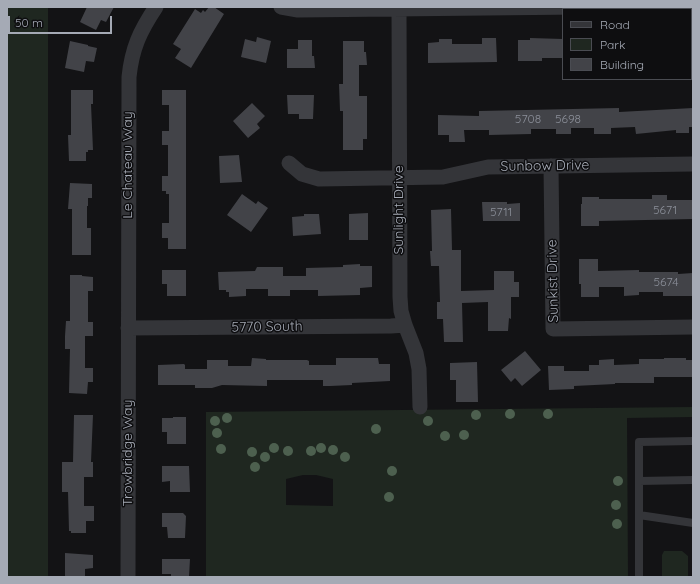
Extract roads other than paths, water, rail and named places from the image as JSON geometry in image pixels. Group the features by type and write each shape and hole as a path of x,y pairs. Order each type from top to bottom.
{"street":[{"name":"Le Chateau Way","path":"128,328 130,60 141,32 156,7"},
{"path":"280,7 298,10 581,7"},
{"name":"Sunlight Drive","path":"399,9 400,297 401,311 416,353 419,369 420,407"},
{"name":"Sunbow Drive","path":"289,163 302,174 319,179 443,177 488,167 693,164"},
{"name":"Sunkist Drive","path":"551,166 553,329 693,327"},
{"name":"5770 South","path":"128,328 390,326 405,324"},
{"name":"Trowbridge Way","path":"128,328 128,577"}],"lane":[{"path":"639,577 639,442 693,441"},
{"path":"639,481 693,480"},
{"path":"639,515 693,524"}]}
